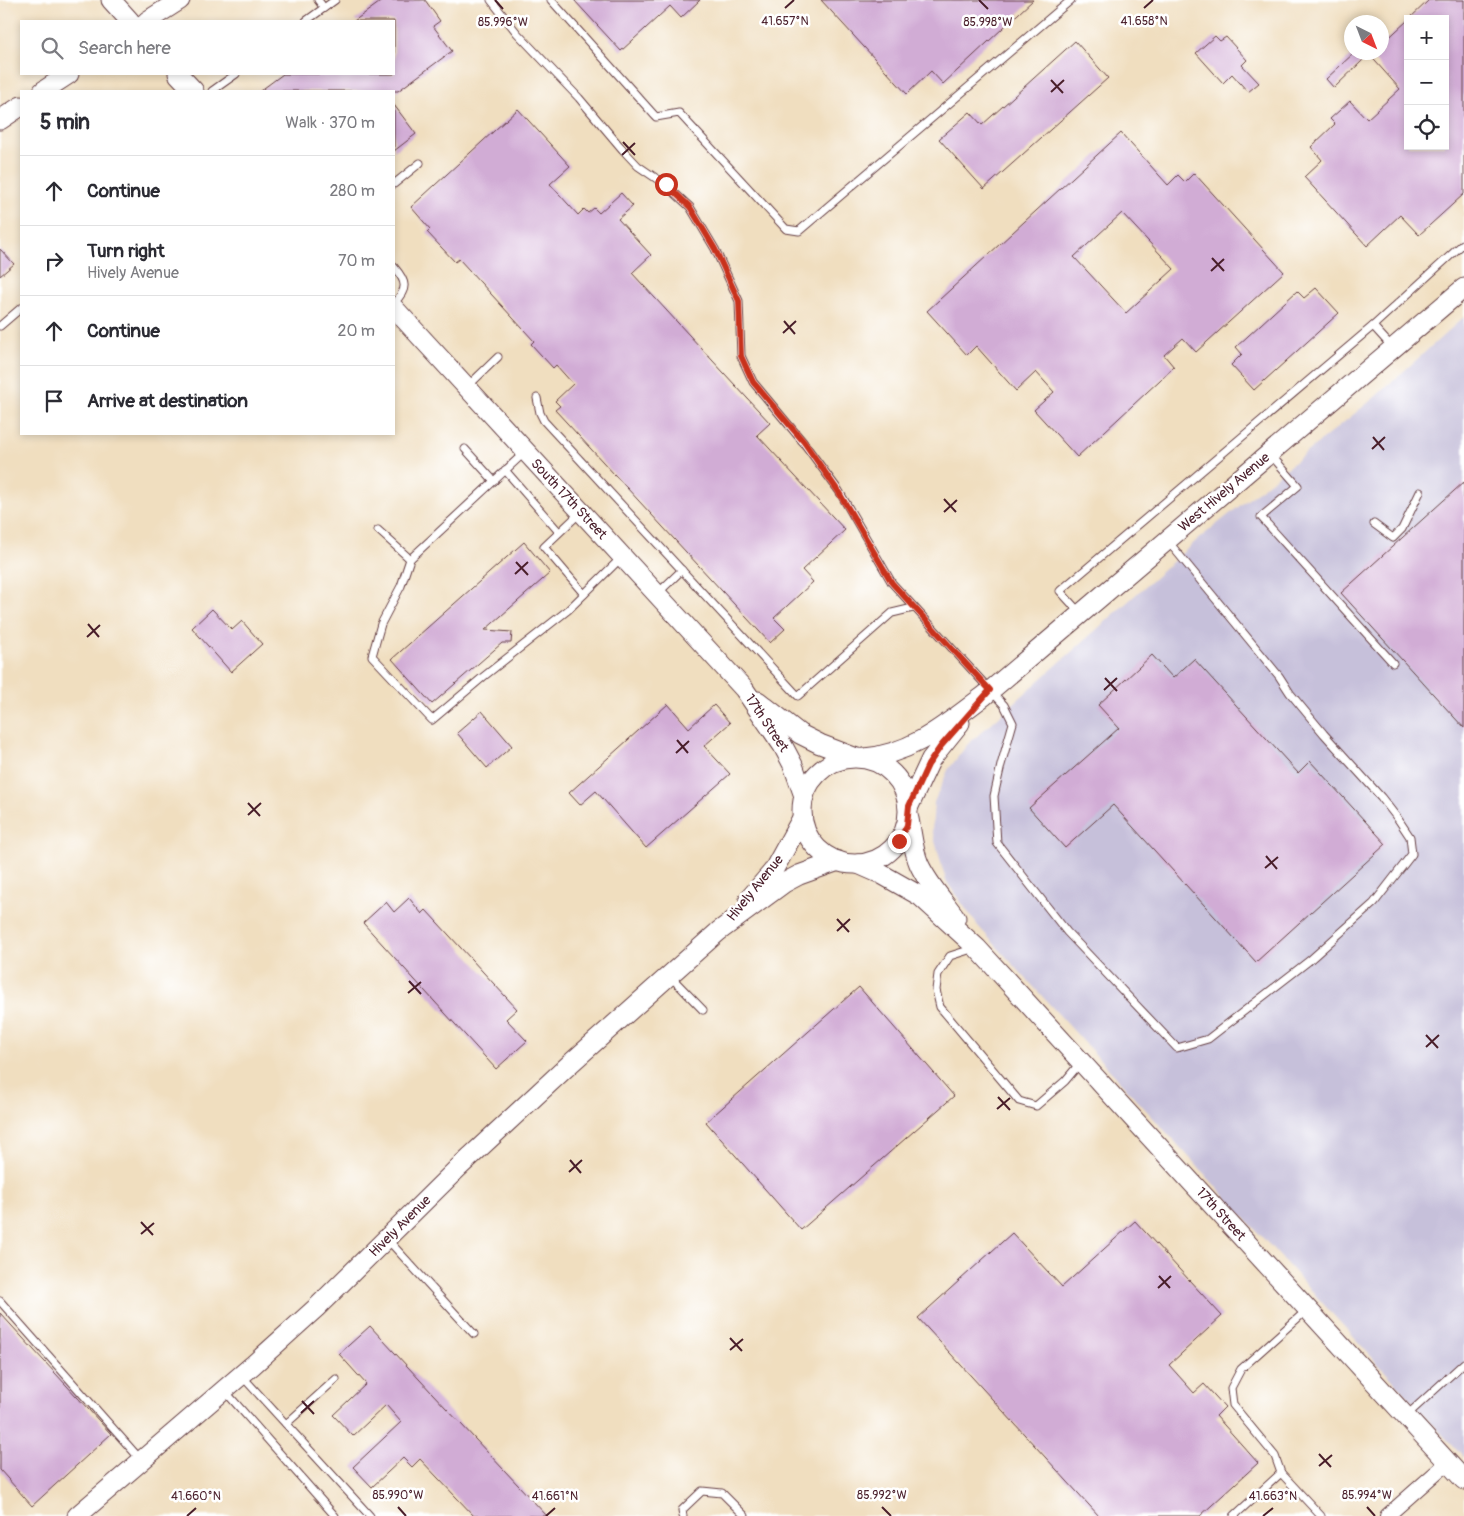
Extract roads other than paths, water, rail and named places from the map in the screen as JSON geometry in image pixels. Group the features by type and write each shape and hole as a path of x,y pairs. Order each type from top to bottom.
{"street":[{"path":"110,0 129,20"},
{"path":"150,20 180,0"},
{"path":"45,90 67,75"},
{"path":"179,75 193,90"},
{"path":"0,120 20,107"},
{"name":"West Hively Avenue","path":"987,693 1464,288"},
{"name":"South 17th Street","path":"395,309 744,689"},
{"name":"17th Street","path":"744,689 800,734 820,744 860,758"},
{"name":"17th Street","path":"744,689 784,746 804,796"},
{"path":"987,693 936,752 921,779 909,811 904,833 894,848 878,859 858,864 838,861 828,857 818,849 808,834 802,818 804,796 812,780 825,767 834,762 890,754 919,743 987,693"},
{"path":"860,758 883,764 891,771 904,787 909,811"},
{"name":"17th Street","path":"909,811 914,847 920,866 928,881 978,948 1464,1480"},
{"name":"Hively Avenue","path":"719,931 773,871 802,818"},
{"name":"Hively Avenue","path":"77,1516 316,1308 570,1063 719,931 799,875 838,861"},
{"name":"17th Street","path":"858,864 883,875 920,896 978,948"},
{"path":"1387,1516 1448,1462"}],"lane":[{"path":"318,0 324,8"},
{"path":"307,20 335,0"},
{"path":"491,0 517,33 579,98 638,166 666,184 690,207 715,249 739,301 741,356 753,382 804,442 838,491 892,583 987,693 1004,705 1013,723 994,796 997,843 1067,932 1177,1048 1208,1038 1310,960 1374,903 1412,854 1410,837 1381,797 1324,734 1290,693 1273,668 1167,540"},
{"path":"550,0 656,117 679,113 786,228 799,231 1071,0"},
{"path":"213,90 235,75"},
{"path":"395,183 420,163"},
{"path":"1080,614 1060,591 1373,326 1464,243"},
{"path":"395,268 403,279 405,288 395,302"},
{"path":"0,326 20,309"},
{"path":"1373,326 1393,348"},
{"path":"466,387 498,357"},
{"path":"537,398 544,421 798,696 892,612 913,608"},
{"path":"465,450 494,481"},
{"path":"525,452 410,559 401,586 381,624 372,656 432,720 568,610 622,557"},
{"path":"1269,453 1298,486 1262,517 1393,663"},
{"path":"505,470 559,532"},
{"path":"1374,524 1393,538 1402,529 1420,492"},
{"path":"581,512 544,547 584,594"},
{"path":"378,530 410,559"},
{"path":"657,594 682,570"},
{"path":"978,948 950,956 938,974 936,990 940,1006 1019,1101 1036,1106 1065,1081 1082,1062"},
{"path":"670,975 703,1010"},
{"path":"387,1239 474,1334"},
{"path":"0,1301 142,1460"},
{"path":"1308,1309 1241,1369 1231,1388 1233,1405 1275,1456 1281,1473 1321,1516"},
{"path":"1406,1416 1464,1363"},
{"path":"241,1374 370,1516"},
{"path":"286,1424 336,1380"},
{"path":"224,1390 335,1516"},
{"path":"1234,1516 1281,1473"},
{"path":"683,1516 682,1510 702,1491 722,1493 745,1516"}]}
